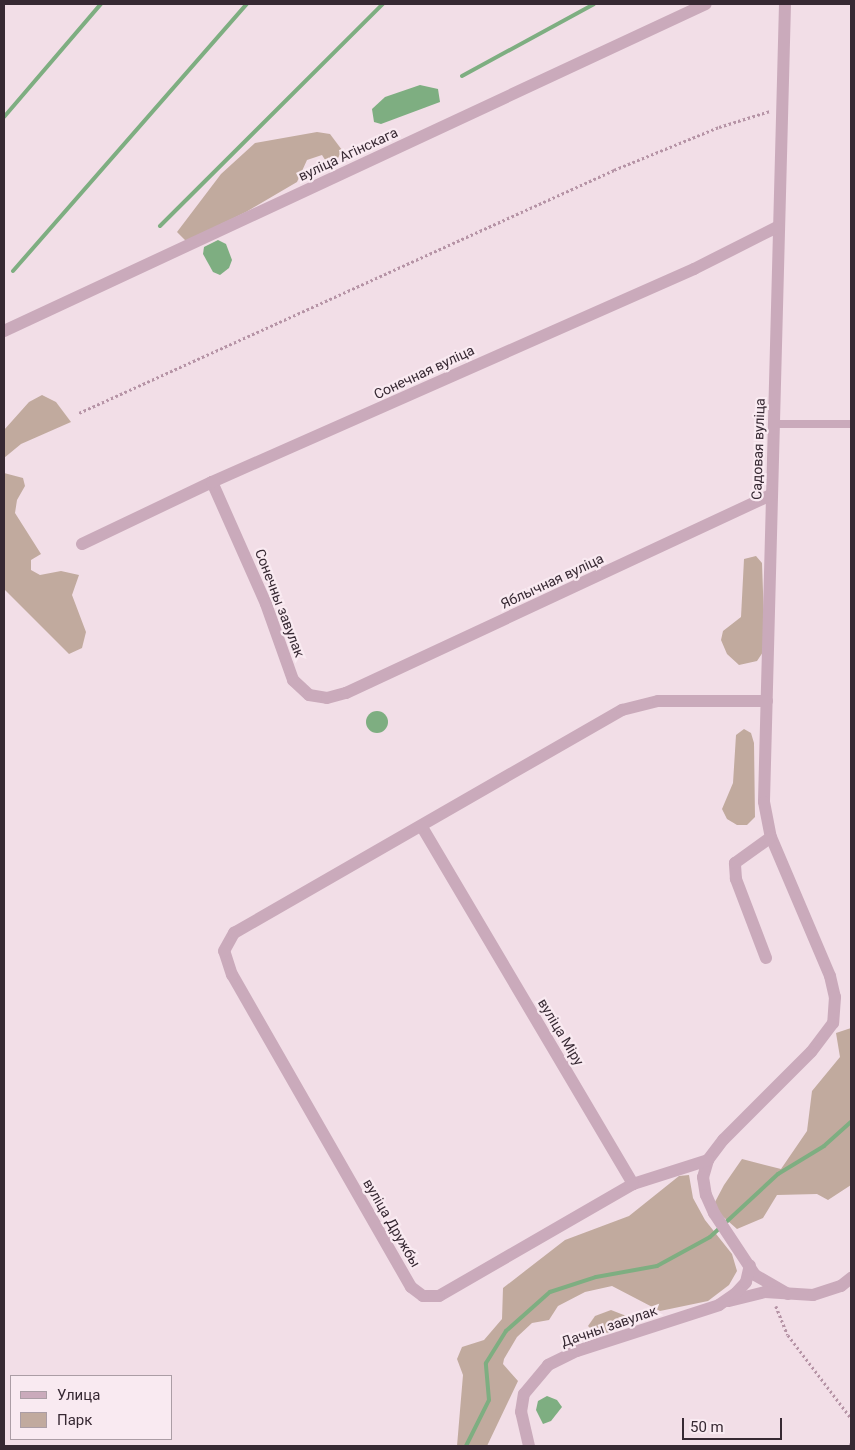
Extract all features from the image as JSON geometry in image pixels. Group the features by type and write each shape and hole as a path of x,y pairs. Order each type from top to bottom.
{"street":[{"name":"вуліца Агінскага","path":"4,331 706,4"},
{"name":"Садовая вуліца","path":"708,1160 723,1140 811,1052 833,1023 836,997 830,976 771,837 764,802 777,227 783,106 784,4"},
{"name":"Сонечная вуліца","path":"82,544 212,482 686,273 777,227"},
{"name":"Сонечны завулак","path":"212,482 262,595 293,680 309,695 327,698 346,693"},
{"name":"Яблычная вуліца","path":"346,693 771,495"},
{"path":"422,827 622,710 658,702 766,701"},
{"name":"вуліца Дружбы","path":"422,827 234,933 224,951 232,975 411,1287 423,1296 439,1296 633,1184"},
{"name":"вуліца Міру","path":"422,827 633,1184"},
{"path":"766,958 736,879 735,863 771,837"},
{"path":"633,1184 708,1160"},
{"path":"708,1160 703,1177 706,1195 714,1213 756,1275 788,1294"},
{"name":"Дачны завулак","path":"529,1446 521,1412 524,1394 548,1365 577,1351 719,1304 735,1294 746,1282 750,1265"},
{"path":"719,1304 766,1292 813,1295 841,1286 851,1278"}],"lane":[{"path":"774,424 851,424"}],"path":[{"path":"79,413 614,170 719,127 783,106"},
{"path":"766,1292 779,1310 788,1334 851,1418"}],"green space":[{"path":"317,132 330,134 342,150 337,160 327,163 322,155 307,160 297,182 246,212 186,241 177,232 221,174 255,143"},
{"path":"42,395 56,402 71,422 21,444 4,458 4,430 29,402"},
{"path":"4,473 23,478 25,486 17,500 15,513 41,554 31,560 31,570 40,575 61,571 79,575 72,595 86,632 82,648 69,654 4,589"},
{"path":"756,556 762,563 765,649 757,661 739,665 727,654 721,640 723,631 741,617 744,559"},
{"path":"744,729 751,733 754,743 755,817 747,825 737,825 727,819 722,809 733,783 736,735"},
{"path":"851,1028 851,1185 828,1200 817,1194 777,1195 763,1218 737,1229 720,1214 715,1202 724,1185 742,1159 781,1169 807,1131 812,1091 840,1057 836,1033"},
{"path":"689,1175 693,1198 705,1220 732,1254 737,1271 729,1285 708,1301 660,1311 612,1286 585,1292 558,1306 549,1320 532,1323 517,1337 504,1359 503,1364 518,1381 487,1446 457,1446 463,1375 457,1359 462,1347 484,1340 502,1319 503,1288 565,1240 629,1216 679,1176"},
{"path":"611,1310 629,1317 629,1325 598,1336 588,1326 595,1316"}],"shaded area":[{"path":"420,85 438,89 440,102 381,124 374,122 372,109 385,97"},
{"path":"218,240 226,244 232,260 229,268 220,275 213,272 203,254 204,247"},
{"path":"373,711 381,711 388,718 388,726 381,733 373,733 366,726 366,718"},
{"path":"547,1396 557,1400 562,1407 551,1421 543,1424 536,1410 538,1401"}],"waterway":[{"path":"4,117 101,4"},
{"path":"13,271 247,4"},
{"path":"160,226 383,4"},
{"path":"462,76 594,4"},
{"path":"466,1446 489,1400 486,1363 506,1331 550,1292 596,1277 657,1266 710,1237 778,1174 824,1146 851,1122"}]}
